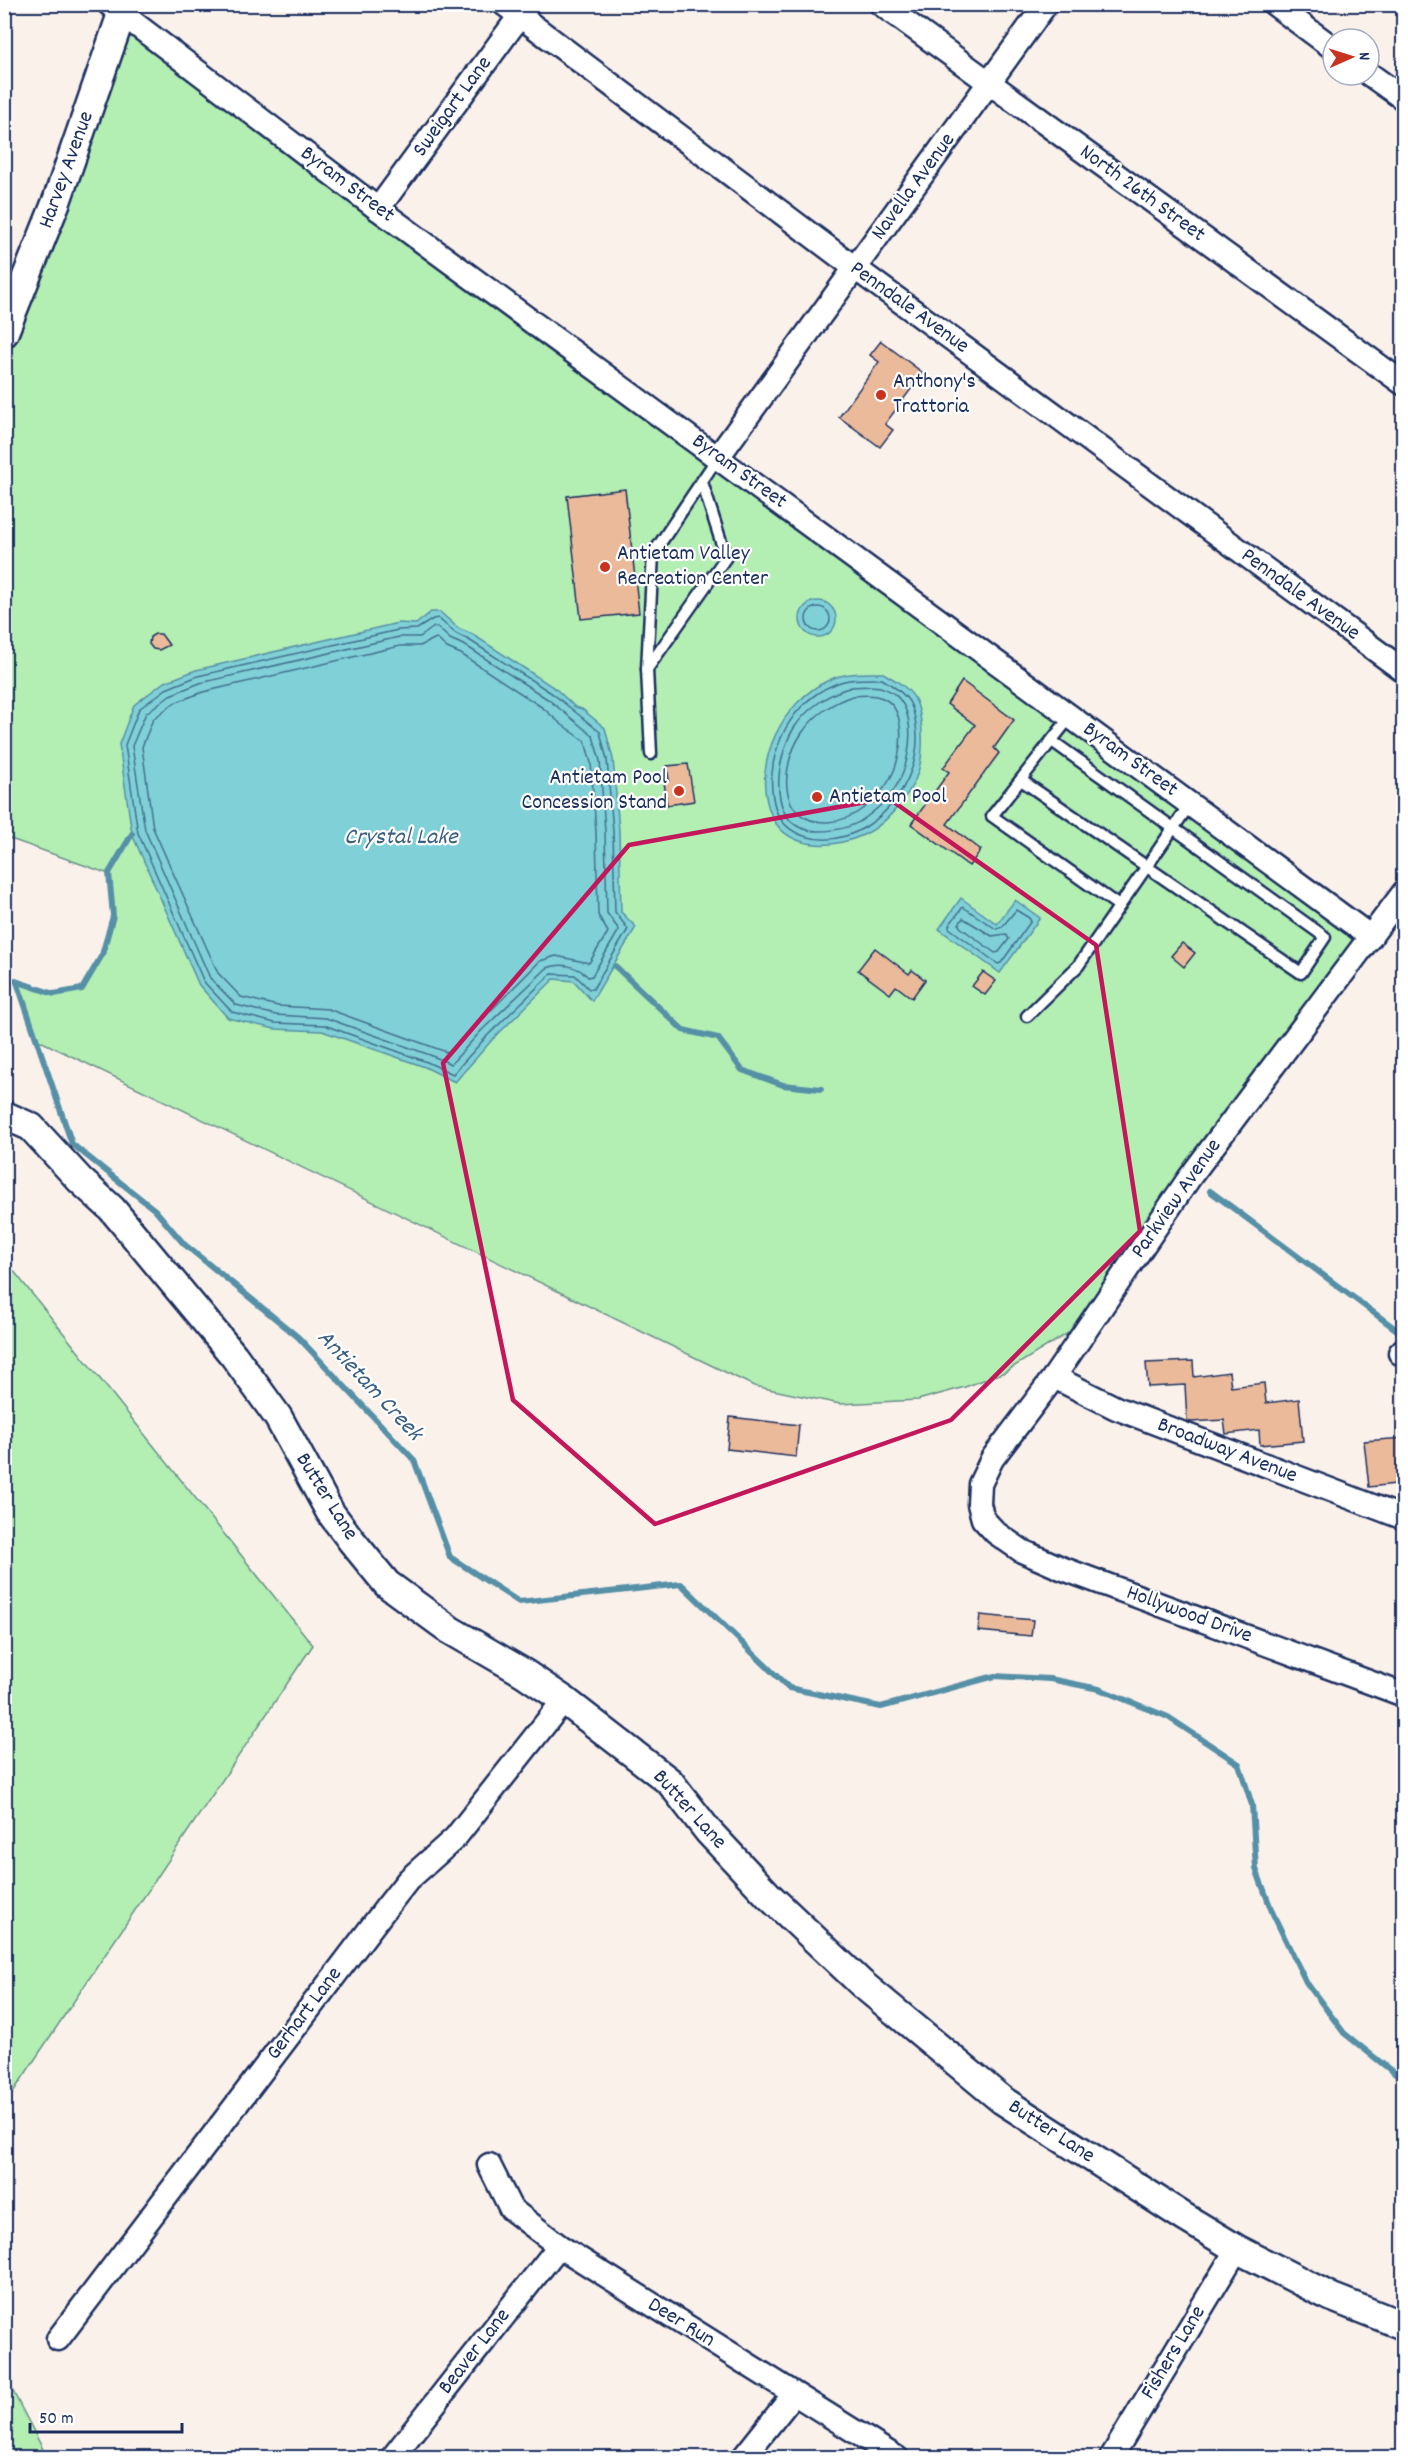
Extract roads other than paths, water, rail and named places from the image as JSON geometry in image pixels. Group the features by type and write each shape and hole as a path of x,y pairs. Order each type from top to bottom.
{"street":[{"name":"North 26th Street","path":"881,4 1404,384"},
{"name":"Navella Avenue","path":"718,457 1046,4"},
{"path":"1274,4 1321,39"},
{"name":"Byram Street","path":"119,7 378,209 1371,937"},
{"name":"Harvey Avenue","path":"4,333 57,200 119,7"},
{"name":"Sweigart Lane","path":"378,209 517,8"},
{"name":"Penndale Avenue","path":"517,8 855,268 1404,671"},
{"path":"1381,83 1404,99"},
{"name":"Parkview Avenue","path":"983,1519 979,1504 980,1484 992,1459 1054,1377 1191,1177 1404,892"},
{"name":"Butter Lane","path":"4,1115 30,1127 80,1180 112,1209 234,1356 278,1417 330,1512 387,1584 450,1630 524,1673 564,1700 670,1782 708,1831 769,1896 862,1984 1002,2100 1237,2249 1331,2296 1404,2326"},
{"name":"Broadway Avenue","path":"1054,1377 1116,1408 1404,1518"},
{"name":"Hollywood Drive","path":"983,1519 996,1533 1022,1551 1061,1568 1404,1695"},
{"name":"Gerhart Lane","path":"58,2339 408,1880 455,1838 564,1700"},
{"name":"Deer Run","path":"489,2165 511,2209 559,2246 897,2457"},
{"name":"Beaver Lane","path":"392,2457 559,2246"},
{"name":"Fishers Lane","path":"1111,2457 1237,2249"},
{"path":"743,2457 794,2394"}],"lane":[{"path":"651,754 647,669 653,554 718,457"},
{"path":"647,669 726,557 702,482"},
{"path":"1071,716 992,816 1119,906"},
{"path":"1021,780 1301,973 1325,937 1052,741"},
{"path":"1028,1016 1078,966 1190,804"}],"water":[{"path":"818,601 831,606 836,619 831,632 818,637 805,632 800,619 805,606"},
{"name":"Crystal Lake","path":"431,612 440,612 458,628 472,634 556,689 575,707 582,709 605,728 613,759 619,830 621,912 636,927 592,1001 574,981 554,979 492,1040 455,1082 425,1067 322,1031 275,1029 228,1018 199,985 132,834 119,744 134,705 163,683 196,670 398,623 416,624"},
{"path":"883,673 908,690 917,703 919,711 922,740 921,760 918,773 908,792 894,812 882,823 856,838 827,844 812,844 786,834 776,823 769,809 765,791 765,772 776,734 786,717 798,702 835,677 848,674"},
{"path":"961,898 997,924 1015,900 1040,918 1000,973 939,929"}],"waterway":[{"path":"4,977 54,994 82,989 102,955 113,916 109,873 132,834"},
{"path":"615,966 683,1030 718,1038 742,1070 783,1085 821,1089"},
{"name":"Antietam Creek","path":"17,982 72,1144 155,1210 184,1244 298,1337 414,1460 450,1557 519,1602 681,1584 789,1688 881,1707 995,1676 1050,1679 1099,1689 1168,1717 1239,1764 1252,1805 1256,1869 1273,1914 1306,1982 1344,2033 1404,2081"},
{"path":"1210,1191 1401,1333"}],"place":[{"name":"Anthony's Trattoria","path":"881,395"},
{"name":"Antietam Valley Recreation Center","path":"605,567"},
{"name":"Antietam Pool Concession Stand","path":"679,791"},
{"name":"Antietam Pool","path":"817,797"}]}
